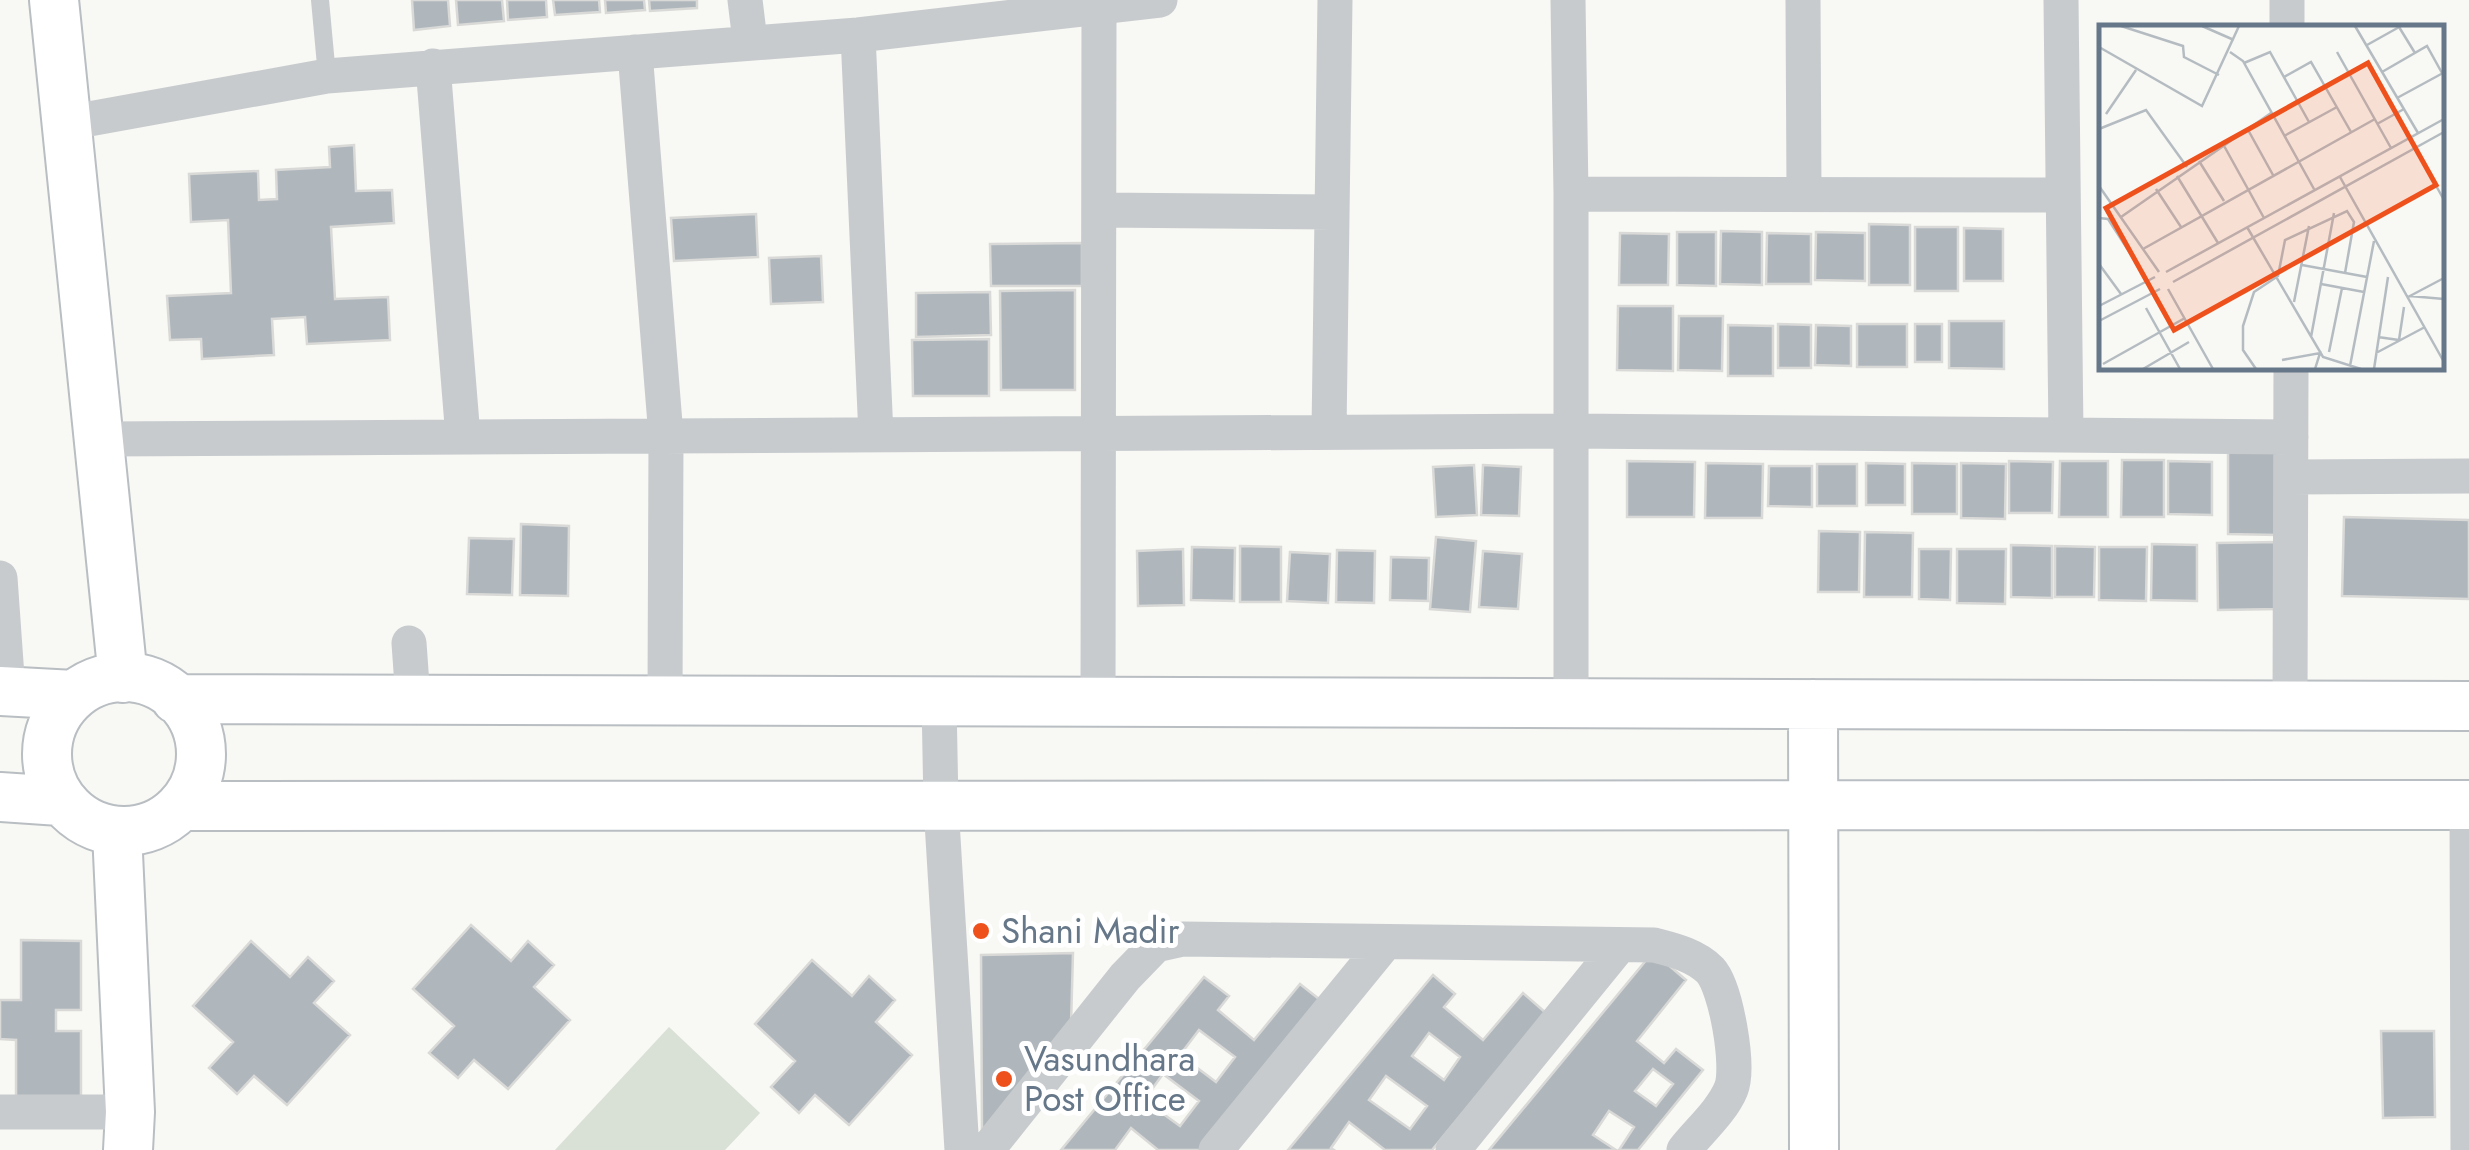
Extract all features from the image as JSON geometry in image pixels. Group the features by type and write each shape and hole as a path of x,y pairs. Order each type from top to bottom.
{"street":[{"path":"54,0 123,678"},
{"path":"744,0 750,41"},
{"path":"67,123 327,76 750,41 858,36 1160,0"},
{"path":"1329,432 1334,0"},
{"path":"1568,0 1572,194 1570,704"},
{"path":"1803,0 1804,194"},
{"path":"2060,0 2066,435"},
{"path":"2286,0 2287,25"},
{"path":"1098,7 1098,702"},
{"path":"858,36 876,435"},
{"path":"636,52 666,436 665,700"},
{"path":"432,66 463,437"},
{"path":"1572,194 2063,195"},
{"path":"1100,210 1332,212"},
{"path":"2290,706 2291,370"},
{"path":"98,439 1571,431 2291,437"},
{"path":"2291,477 2469,476"},
{"path":"0,578 4,691 74,695"},
{"path":"409,642 413,699"},
{"path":"134,678 164,688 188,708 201,740 200,772 183,806 156,826 117,832 82,820 60,801 50,780 46,757 49,734 58,714 74,695 103,680 134,678"},
{"path":"176,698 2469,706"},
{"path":"939,701 941,806 962,1150"},
{"path":"1812,704 1814,1150"},
{"path":"0,797 60,801"},
{"path":"183,806 2468,805 2468,1150"},
{"path":"0,1112 129,1131 117,832"},
{"path":"988,1150 1125,977 1156,945 1183,939 1654,944 1689,955 1710,970 1722,990 1734,1070 1733,1083 1723,1102 1684,1150"},
{"path":"1216,1150 1386,942"},
{"path":"1453,1150 1620,946"}],"lane":[{"path":"320,0 327,76"}],"shaded area":[{"path":"669,1027 760,1113 725,1150 555,1150"}],"building":[{"path":"412,0 448,0 450,26 414,30"},
{"path":"456,0 502,0 504,21 458,25"},
{"path":"507,0 546,0 547,17 508,20"},
{"path":"553,0 599,0 600,12 555,15"},
{"path":"605,0 644,0 645,10 606,13"},
{"path":"649,0 697,0 697,8 650,11"},
{"path":"354,145 356,191 392,190 394,223 331,227 335,299 388,297 390,340 307,344 305,317 272,319 274,355 202,359 201,339 170,340 167,296 231,293 228,220 191,222 189,174 258,171 259,200 277,199 276,170 330,167 329,147"},
{"path":"756,214 758,257 674,261 671,218"},
{"path":"1869,224 1910,225 1910,285 1869,285"},
{"path":"1915,227 1958,227 1958,291 1915,291"},
{"path":"1964,228 2003,229 2003,281 1964,281"},
{"path":"1721,231 1762,232 1762,285 1720,284"},
{"path":"1677,232 1716,232 1716,286 1677,285"},
{"path":"1816,232 1865,233 1865,281 1815,280"},
{"path":"1620,233 1669,234 1668,285 1619,285"},
{"path":"1767,233 1811,234 1811,284 1766,284"},
{"path":"1082,243 1082,286 991,286 990,244"},
{"path":"821,256 823,302 771,304 769,258"},
{"path":"1075,290 1075,390 1001,390 1000,291"},
{"path":"990,292 991,335 916,337 916,293"},
{"path":"1618,306 1673,306 1673,371 1617,370"},
{"path":"1679,316 1723,316 1722,371 1678,370"},
{"path":"1949,321 2004,321 2004,369 1949,368"},
{"path":"1778,324 1811,325 1811,368 1778,368"},
{"path":"1857,324 1907,324 1907,367 1857,367"},
{"path":"1915,324 1942,324 1942,362 1915,362"},
{"path":"1728,325 1773,326 1773,376 1728,376"},
{"path":"1816,325 1851,326 1851,366 1815,365"},
{"path":"989,339 989,396 913,396 912,340"},
{"path":"2228,450 2278,451 2277,535 2228,534"},
{"path":"2122,460 2164,460 2164,517 2121,517"},
{"path":"1627,461 1695,462 1694,517 1627,517"},
{"path":"2009,461 2053,462 2052,513 2009,513"},
{"path":"2060,461 2108,461 2108,517 2059,517"},
{"path":"2168,461 2212,462 2212,515 2168,514"},
{"path":"1706,463 1763,464 1762,518 1705,518"},
{"path":"1866,463 1905,464 1905,505 1866,505"},
{"path":"1912,463 1957,464 1957,514 1912,514"},
{"path":"1961,463 2006,464 2005,519 1961,518"},
{"path":"1817,464 1857,464 1857,506 1817,506"},
{"path":"1474,465 1477,515 1436,517 1433,467"},
{"path":"1483,465 1521,467 1519,516 1481,515"},
{"path":"1769,466 1812,466 1812,507 1768,506"},
{"path":"2344,517 2469,520 2469,599 2342,596"},
{"path":"521,524 569,526 568,596 520,595"},
{"path":"1819,531 1860,532 1859,592 1818,592"},
{"path":"1865,532 1913,533 1912,597 1864,597"},
{"path":"1436,537 1476,541 1470,612 1430,609"},
{"path":"469,538 514,539 512,595 467,594"},
{"path":"2277,542 2278,609 2218,610 2217,543"},
{"path":"2152,544 2197,545 2197,601 2151,600"},
{"path":"2011,545 2052,546 2052,598 2011,597"},
{"path":"1240,546 1281,547 1281,602 1240,602"},
{"path":"2055,546 2095,547 2094,597 2055,597"},
{"path":"1192,547 1235,548 1234,601 1191,600"},
{"path":"2099,547 2147,547 2146,601 2099,600"},
{"path":"1183,549 1184,605 1138,606 1137,551"},
{"path":"1919,549 1951,549 1950,600 1919,599"},
{"path":"1957,549 2006,549 2005,604 1957,603"},
{"path":"1337,550 1375,551 1374,603 1336,602"},
{"path":"1483,551 1522,554 1518,609 1479,607"},
{"path":"1290,552 1330,554 1328,603 1287,601"},
{"path":"1391,557 1429,558 1428,601 1390,600"},
{"path":"471,925 511,961 528,941 554,965 534,987 570,1020 508,1089 474,1060 458,1078 429,1053 454,1026 413,989"},
{"path":"21,940 81,941 81,1010 56,1010 56,1031 81,1031 81,1105 16,1104 16,1040 0,1039 0,1000 21,1000"},
{"path":"251,941 290,977 308,957 334,981 314,1003 350,1035 287,1105 254,1076 237,1094 209,1068 233,1042 193,1006"},
{"path":"1653,952 1686,980 1637,1041 1664,1063 1676,1049 1703,1070 1638,1150 1619,1150 1634,1127 1609,1111 1593,1135 1616,1150 1489,1150","holes":["1653,1069 1673,1084 1656,1106 1635,1091"]},
{"name":"Vasundhara Post Office","path":"1073,953 1071,1025 982,1134 981,955"},
{"path":"812,960 852,996 869,976 895,1000 876,1022 912,1055 849,1125 815,1095 799,1113 771,1087 795,1061 755,1024"},
{"path":"1433,975 1455,994 1444,1007 1483,1040 1523,993 1546,1013 1432,1150 1385,1150 1349,1122 1331,1148 1334,1150 1288,1150","holes":["1429,1033 1460,1057 1444,1080 1412,1056","1386,1076 1427,1106 1410,1129 1369,1100"]},
{"path":"1204,977 1229,996 1218,1010 1254,1040 1300,984 1324,1003 1204,1150 1158,1150 1131,1128 1115,1150 1061,1150","holes":["1199,1030 1235,1057 1216,1082 1180,1055","1163,1074 1199,1101 1180,1126 1144,1100"]},
{"path":"2381,1031 2434,1031 2435,1117 2383,1118"}],"place":[{"name":"Shani Madir","path":"981,931"},
{"name":"Vasundhara Post Office","path":"1004,1079"}]}
